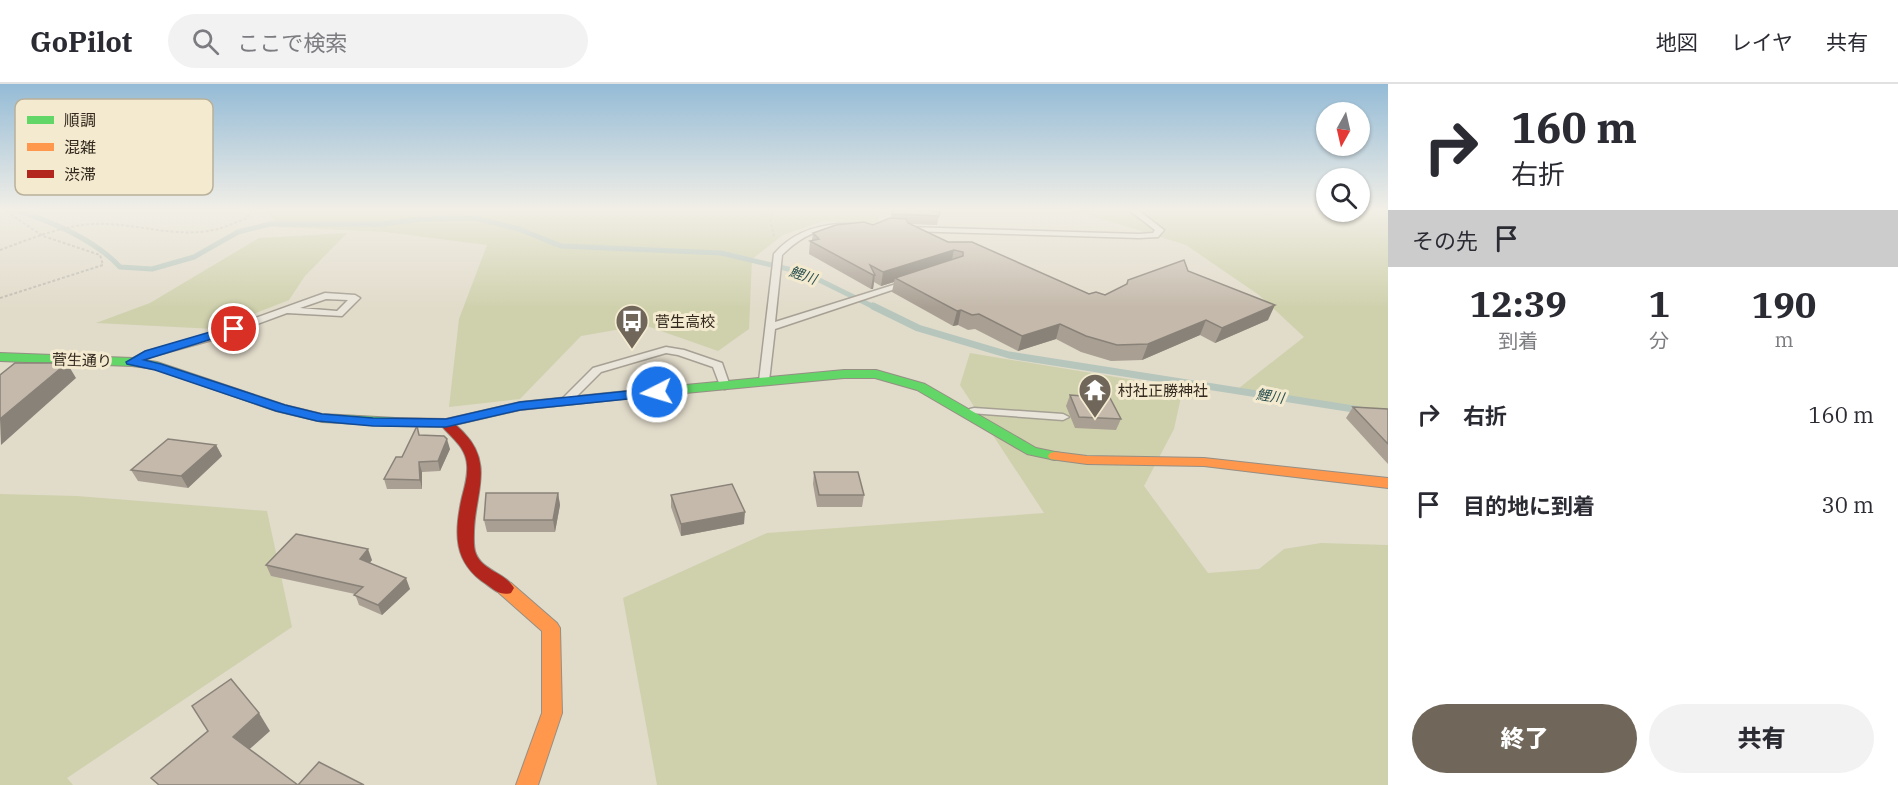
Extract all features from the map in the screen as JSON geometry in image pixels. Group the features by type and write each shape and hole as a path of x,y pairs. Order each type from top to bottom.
{"street":[{"name":"菅生通り","path":"0,357 132,362 157,366 281,408 322,418 373,422 446,423 520,406 764,381 844,374 876,374 921,387 1032,451 1071,461 1178,461 1388,483"},
{"path":"446,423 472,446 476,461 475,479 468,500 465,527 468,554 477,567 550,628 552,713 527,785"}],"lane":[{"path":"764,381 778,255 789,243"},
{"path":"770,327 922,279"},
{"path":"132,362 149,354 215,336 325,296 355,298 339,314 287,310"},
{"path":"566,401 597,370 666,350 680,352 718,365 725,386"},
{"path":"961,410 1063,417"}],"path":[{"path":"0,250 22,243"},
{"path":"0,298 103,265 100,255 59,243"},
{"path":"775,243 778,255"}],"green space":[{"path":"251,243 338,243 305,276 289,300 215,329 96,323 150,303"},
{"path":"469,243 773,243 752,259 749,329 718,351 644,325 581,336 520,399 449,407 459,319 487,245"},
{"path":"1179,243 1388,243 1388,418 1239,388 1304,337 1259,295 1186,245"},
{"path":"970,353 1183,388 1174,429 1144,486 1208,573 1259,569 1284,549 1321,543 1388,545 1388,785 657,785 623,598 767,533 1044,513 960,385"},
{"path":"0,494 77,496 267,511 292,627 67,778 73,785 0,785"}],"building":[{"path":"813,243 974,243 1089,294 1096,292 1105,295 1127,284 1128,280 1184,260 1188,271 1275,305 1222,328 1206,320 1148,344 1117,345 1086,336 1060,324 1022,336 979,314 972,315 961,310 957,311 895,278 963,256 963,252 954,250 883,272 870,265 875,275"},
{"path":"15,363 67,363 0,419 0,375"},
{"path":"1070,395 1110,398 1121,419 1079,417"},
{"path":"1353,407 1388,409 1388,444"},
{"path":"417,426 419,435 444,436 447,439 438,461 419,462 420,480 384,479 396,457 402,457"},
{"path":"168,439 216,445 181,476 131,470"},
{"path":"814,472 858,472 864,495 819,495"},
{"path":"732,484 745,512 681,524 671,495"},
{"path":"486,493 558,493 553,520 484,520"},
{"path":"296,534 368,549 360,559 406,578 378,605 354,595 363,587 266,565"},
{"path":"231,679 259,713 233,737 298,785 159,785 151,778 208,731 192,706"},
{"path":"319,762 364,785 298,785"}],"waterway":[{"name":"鯉川","path":"89,243 120,267 152,269 194,257 219,243"},
{"name":"鯉川","path":"553,243 561,246 721,253 805,273 876,308"},
{"name":"鯉川","path":"873,306 918,328 1009,355 1360,410"}],"traffic: fast":[{"path":"0,357 132,362 157,366 281,408 322,418 396,422"},
{"path":"675,390 844,374 876,374 921,387 1032,451 1055,456"}],"traffic: slow":[{"path":"396,422 446,423 520,406 675,390"},
{"path":"1055,456 1087,460 1204,462 1388,483"},
{"path":"505,588 551,628 552,713 527,785"}],"traffic: jam":[{"path":"446,423 461,438 470,451 474,463 475,474 467,514 466,549 468,555 479,570 505,588"}],"place":[{"name":"菅生高校","path":"632,350"},
{"name":"村社正勝神社","path":"1095,419"}],"route":[{"path":"234,329 149,354 132,362 157,366 281,408 322,418 373,422 446,423 520,406 657,392"}]}
